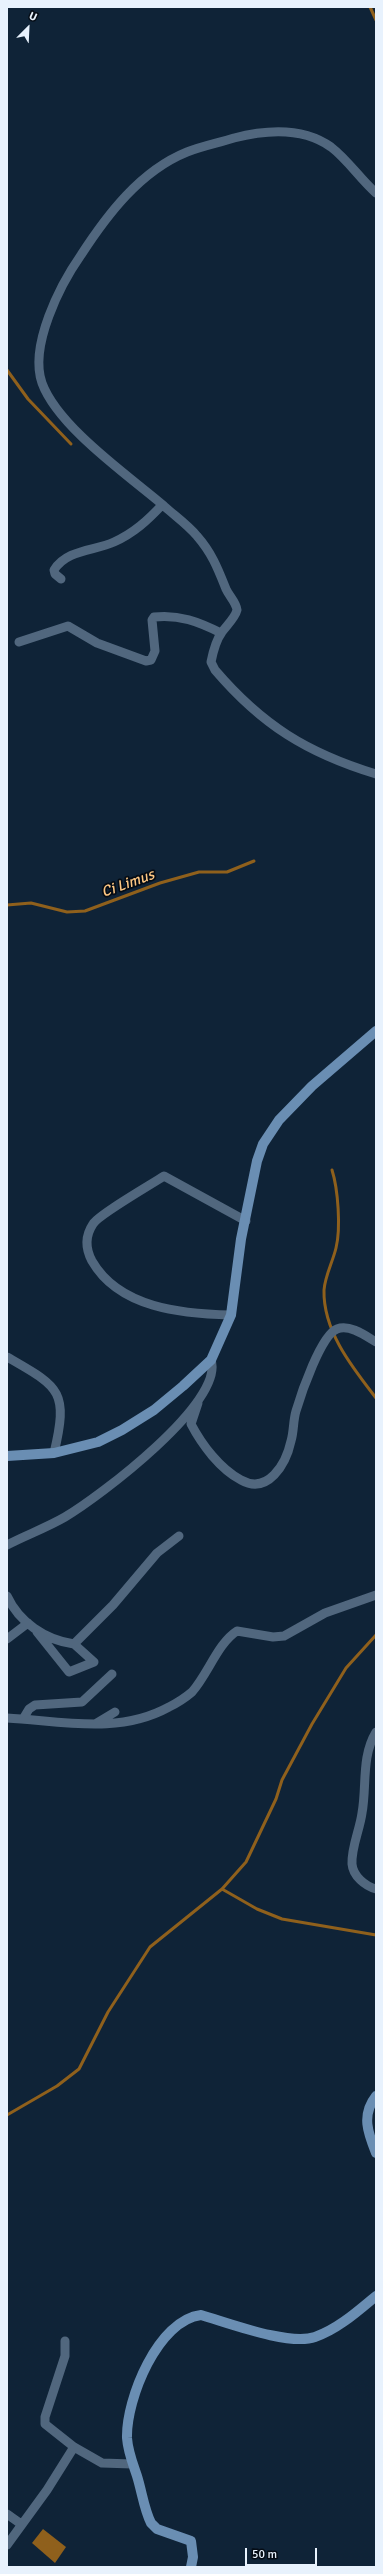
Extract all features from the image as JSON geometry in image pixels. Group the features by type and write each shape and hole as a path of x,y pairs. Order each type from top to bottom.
{"street":[{"path":"376,193 331,148 304,133 282,132 246,135 186,152 166,164 119,202 83,252 69,272 46,328 40,358 42,382 59,411 86,440 198,536 220,570 237,610 236,615 221,633 211,664 229,687 253,710 281,732 309,749 376,774"},
{"path":"61,579 55,574 54,570 65,560 82,550 104,547 116,542 142,527 162,505"},
{"path":"20,642 68,626 97,643 146,660 151,660 155,651 152,620 154,617 176,616 199,622 221,633"},
{"path":"7,1456 54,1454 98,1442 122,1430 184,1386 211,1360 221,1342 230,1315 239,1252 257,1161 269,1133 312,1086 376,1031"},
{"path":"230,1315 187,1314 141,1301 115,1286 97,1269 87,1252 87,1235 94,1222 164,1176 246,1221"},
{"path":"211,1360 213,1371 198,1403 191,1424 211,1454 236,1478 250,1484 263,1483 278,1471 285,1458 291,1443 296,1411 317,1358 331,1332 338,1328 347,1328 376,1342"},
{"path":"7,1357 48,1382 58,1395 60,1423 54,1454"},
{"path":"7,1545 65,1517 109,1487 148,1453 198,1403"},
{"path":"74,1644 113,1605 157,1553 178,1536"},
{"path":"7,1718 92,1726 127,1722 156,1714 180,1701 191,1692 206,1675 224,1642 237,1631 273,1637 284,1636 325,1613 376,1595"},
{"path":"7,1596 19,1616 37,1632 69,1672 94,1662 74,1644 37,1632"},
{"path":"7,1639 28,1623"},
{"path":"23,1719 28,1709 35,1705 82,1702 112,1674"},
{"path":"92,1726 115,1712"},
{"path":"376,1732 368,1750 363,1806 352,1864 355,1874 363,1883 376,1889"},
{"path":"376,2096 371,2103 366,2117 367,2126 376,2153"},
{"path":"191,2567 193,2553 191,2541 157,2529 151,2524 132,2464 127,2438 128,2426 138,2389 157,2349 168,2332 187,2318 201,2315 292,2339 314,2337 326,2332 376,2296"},
{"path":"65,2341 65,2356 45,2417 45,2424 74,2447 102,2463 132,2464"},
{"path":"7,2545 47,2490 74,2447"},
{"path":"7,2514 21,2524"}],"shaded area":[{"path":"43,2529 66,2547 55,2563 32,2543"}],"waterway":[{"path":"370,7 376,20"},
{"path":"7,370 28,399 71,444"},
{"name":"Ci Limus","path":"7,905 31,903 67,912 85,911 160,883 199,872 227,872 254,861"},
{"path":"332,1170 339,1220 338,1240 327,1274 324,1290 325,1305 328,1320 341,1348 376,1398"},
{"path":"7,2115 57,2086 79,2069 108,2012 150,1947 222,1889 246,1862 276,1799 282,1780 312,1724 346,1668 376,1635"},
{"path":"222,1889 257,1909 282,1919 376,1935"}]}
